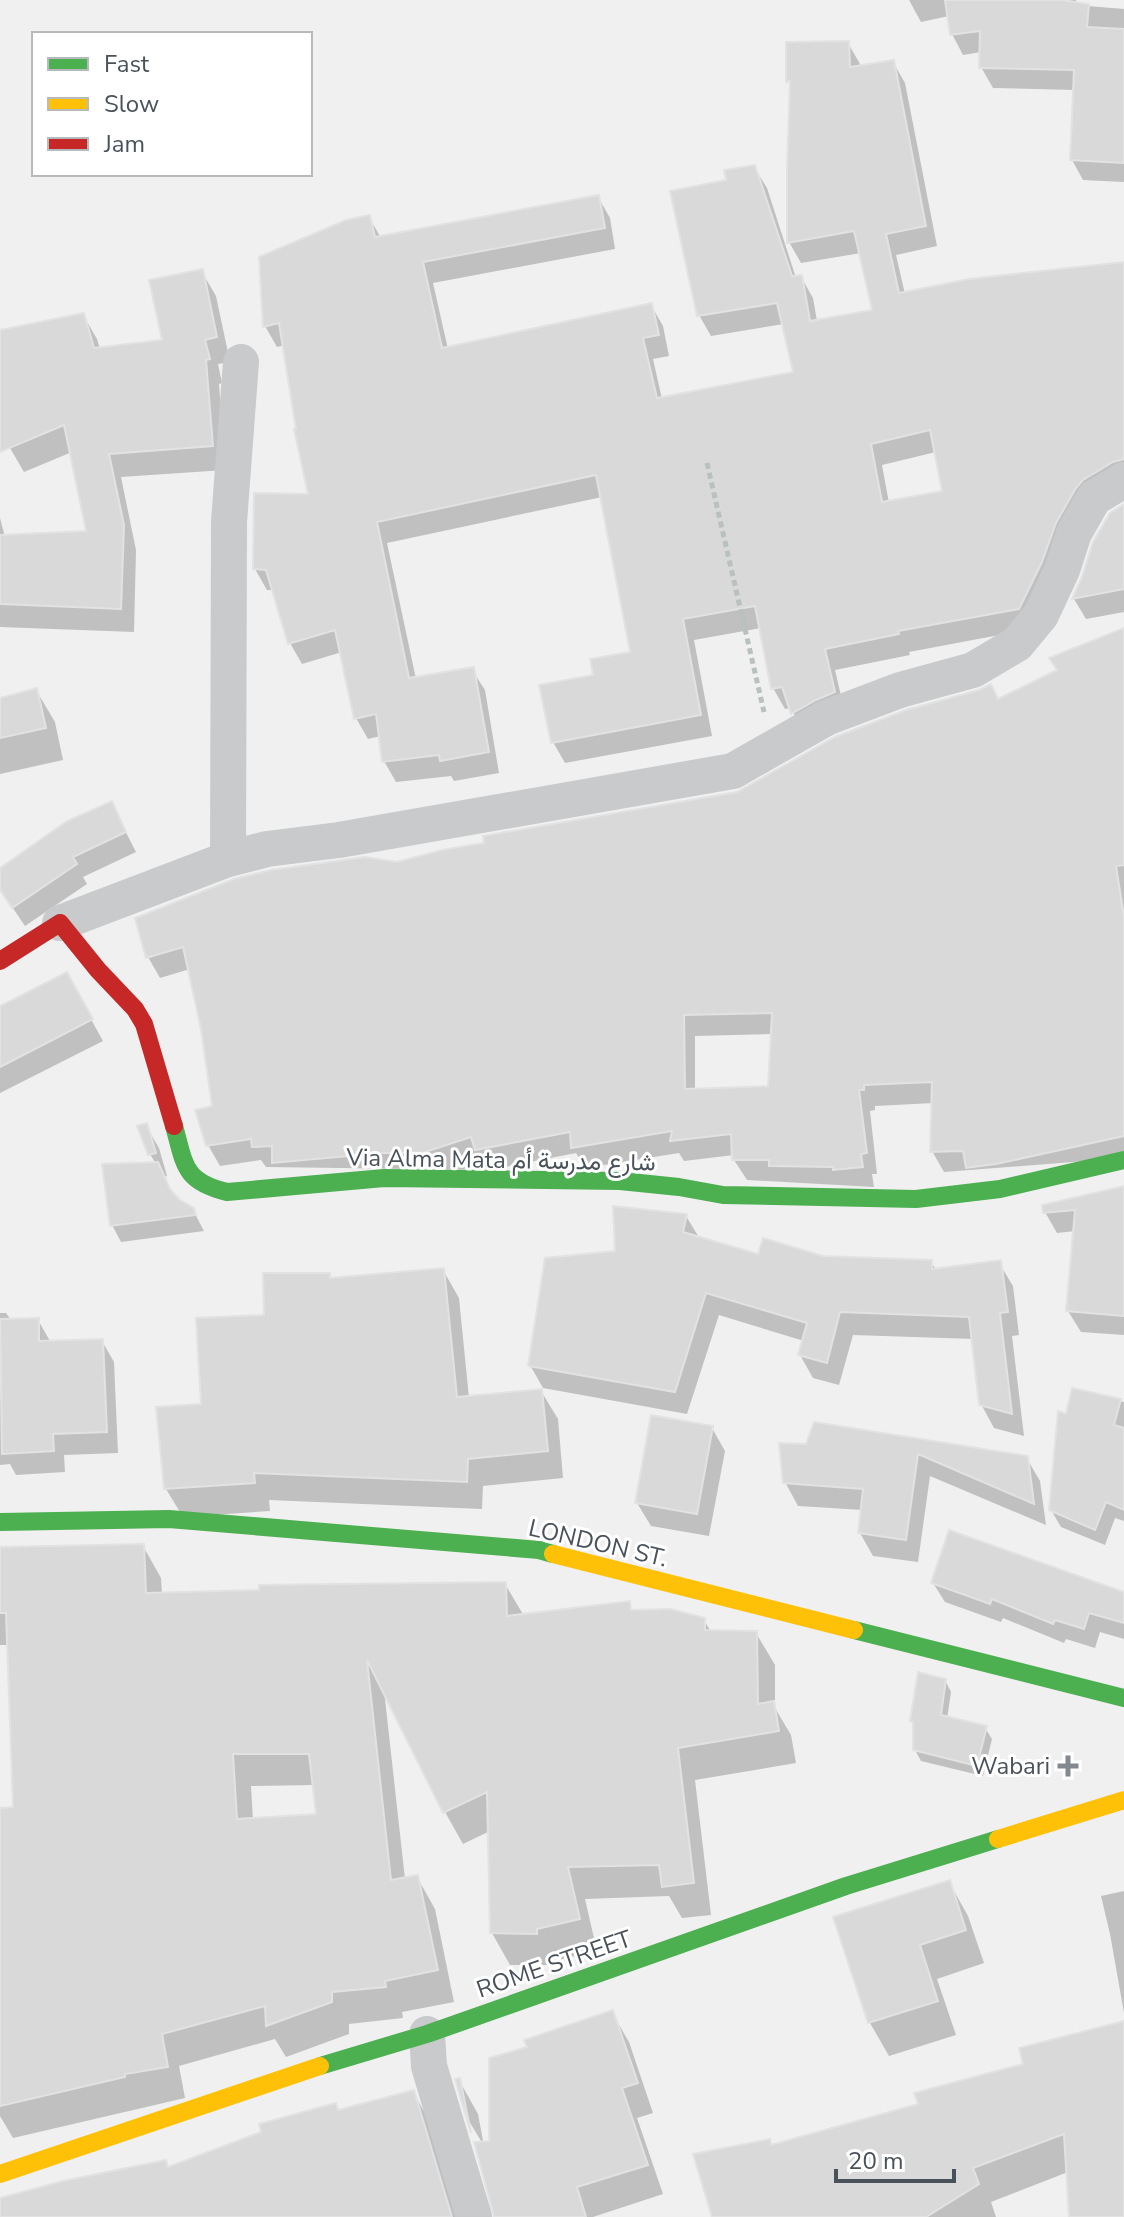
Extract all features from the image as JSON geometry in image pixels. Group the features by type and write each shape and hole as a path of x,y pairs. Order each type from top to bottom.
{"street":[{"path":"228,859 229,522 241,362"},
{"path":"0,961 60,923 228,859 267,849 339,840 733,771 826,718 900,690 973,670 1017,644 1041,615 1062,570 1074,533 1094,498 1124,480"},
{"name":"Via Alma Mata شارع مدرسة أم","path":"60,923 135,1009 144,1024 184,1161 190,1177 204,1187 227,1192 384,1178 620,1181 723,1195 916,1199 1000,1189 1124,1160"},
{"name":"LONDON ST.","path":"0,1522 169,1519 539,1550 1124,1698"},
{"name":"ROME STREET","path":"0,2174 354,2055 427,2034 846,1886 1124,1800"},
{"path":"427,2034 429,2066 474,2217"}],"path":[{"path":"707,463 772,748"}],"building":[{"path":"945,0 1062,0 1089,4 1087,27 1124,29 1124,163 1070,160 1074,70 979,68 980,31 950,35"},
{"path":"849,41 850,67 894,60 926,226 886,234 899,293 969,279 1124,262 1124,459 1083,480 1076,488 1056,523 1042,562 1019,609 898,631 899,634 825,649 835,692 791,714 782,687 771,689 755,606 683,619 701,715 551,743 539,685 593,675 590,659 630,652 596,475 377,522 409,678 474,667 489,752 440,761 439,755 382,762 376,714 354,719 335,630 288,644 266,570 253,569 254,493 308,494 294,429 279,323 263,327 259,257 346,220 370,215 375,237 599,195 605,228 423,262 442,348 652,303 659,335 643,338 657,398 793,372 777,303 697,316 670,191 726,180 724,170 755,165 792,276 802,275 810,321 872,310 854,231 787,243 790,81 786,82 786,42","holes":["930,430 942,491 882,502 871,444"]},
{"path":"203,269 217,337 205,340 210,359 206,360 213,446 109,454 124,525 121,609 0,604 0,535 86,531 64,425 0,452 0,330 84,313 94,348 162,340 149,280"},
{"path":"1124,504 1124,589 1072,599 1093,542 1110,513"},
{"path":"1124,628 1124,865 1116,866 1124,917 1124,1136 966,1168 963,1151 930,1152 932,1082 864,1085 864,1090 859,1090 867,1153 861,1154 863,1167 833,1170 833,1167 769,1166 769,1160 732,1160 731,1134 670,1141 672,1131 571,1148 570,1132 475,1150 471,1137 422,1153 382,1153 272,1163 272,1146 252,1147 251,1139 206,1146 195,1110 212,1106 201,1029 183,947 146,958 135,918 234,879 271,870 365,857 397,862 484,843 483,836 737,792 835,737 906,710 991,684 998,699 1057,670 1049,658","holes":["772,1013 768,1086 685,1089 684,1015"]},
{"path":"37,688 46,728 0,738 0,698"},
{"path":"112,801 126,832 73,857 77,864 12,908 0,890 0,868 67,821"},
{"path":"67,972 93,1019 0,1067 0,1006"},
{"path":"147,1123 156,1153 148,1155 137,1126"},
{"path":"158,1162 170,1189 180,1200 194,1208 196,1215 110,1226 102,1164"},
{"path":"1124,1186 1124,1316 1066,1311 1075,1210 1043,1213 1042,1205"},
{"path":"613,1206 687,1214 683,1232 758,1254 763,1238 823,1256 932,1260 932,1269 1001,1260 1008,1312 1000,1313 1012,1414 979,1405 969,1317 840,1312 827,1363 798,1355 807,1323 706,1293 675,1392 528,1366 545,1258 615,1251"},
{"path":"444,1268 457,1397 542,1389 548,1451 468,1459 467,1482 254,1473 255,1483 164,1489 156,1407 201,1404 196,1318 264,1315 263,1273 330,1273 330,1278"},
{"path":"39,1318 39,1341 103,1339 107,1432 53,1434 54,1451 2,1454 0,1319"},
{"path":"1072,1388 1121,1399 1114,1425 1124,1428 1124,1510 1106,1502 1095,1530 1049,1510 1058,1411 1066,1414"},
{"path":"651,1415 713,1426 697,1514 635,1503"},
{"path":"814,1422 1028,1456 1034,1504 918,1454 906,1540 858,1533 863,1489 783,1483 779,1443 806,1444"},
{"path":"949,1530 1124,1592 1124,1623 1089,1613 1084,1629 1055,1620 1053,1624 992,1599 990,1604 931,1583"},
{"path":"144,1544 146,1593 259,1590 259,1585 506,1582 507,1616 630,1601 631,1610 671,1609 705,1618 705,1630 757,1631 758,1704 774,1701 779,1731 678,1748 694,1883 662,1887 659,1865 568,1867 580,1919 537,1929 537,1934 490,1933 487,1792 443,1813 367,1660 391,1880 418,1875 438,1970 385,1981 386,1987 332,1992 332,2002 266,2026 265,2006 162,2034 168,2067 125,2074 125,2077 0,2106 0,1808 13,1807 6,1613 0,1613 0,1547","holes":["233,1754 309,1754 316,1814 237,1819"]},
{"path":"918,1672 946,1679 941,1715 987,1726 977,1766 913,1750 913,1722 910,1721"},
{"path":"950,1880 966,1930 920,1945 938,2001 868,2023 833,1917"},
{"path":"613,2010 638,2083 622,2088 648,2165 577,2187 586,2217 494,2217 474,2142 489,2141 489,2058 527,2047 524,2040"},
{"path":"1124,2021 1124,2217 1069,2217 1064,2134 973,2168 979,2184 926,2217 712,2217 693,2154 770,2139 771,2145 918,2104 914,2093 1023,2064 1019,2048"},
{"path":"460,2078 471,2133 455,2079"},
{"path":"414,2090 452,2217 0,2217 0,2198 63,2181 166,2160 168,2167 261,2132 259,2124 336,2103 338,2110"}],"traffic: fast":[{"path":"174,1126 188,1170 202,1183 227,1192 384,1178 620,1181 723,1195 916,1199 1000,1189 1124,1160"},
{"path":"0,1522 169,1519 539,1550 553,1554"},
{"path":"854,1630 1124,1698"},
{"path":"320,2066 427,2034 846,1886 998,1839"}],"traffic: slow":[{"path":"553,1554 854,1630"},
{"path":"998,1839 1124,1800"},
{"path":"0,2174 320,2066"}],"traffic: jam":[{"path":"0,961 60,923 135,1009 144,1024 174,1126"}],"place":[{"name":"Wabari","path":"1068,1766"}]}
